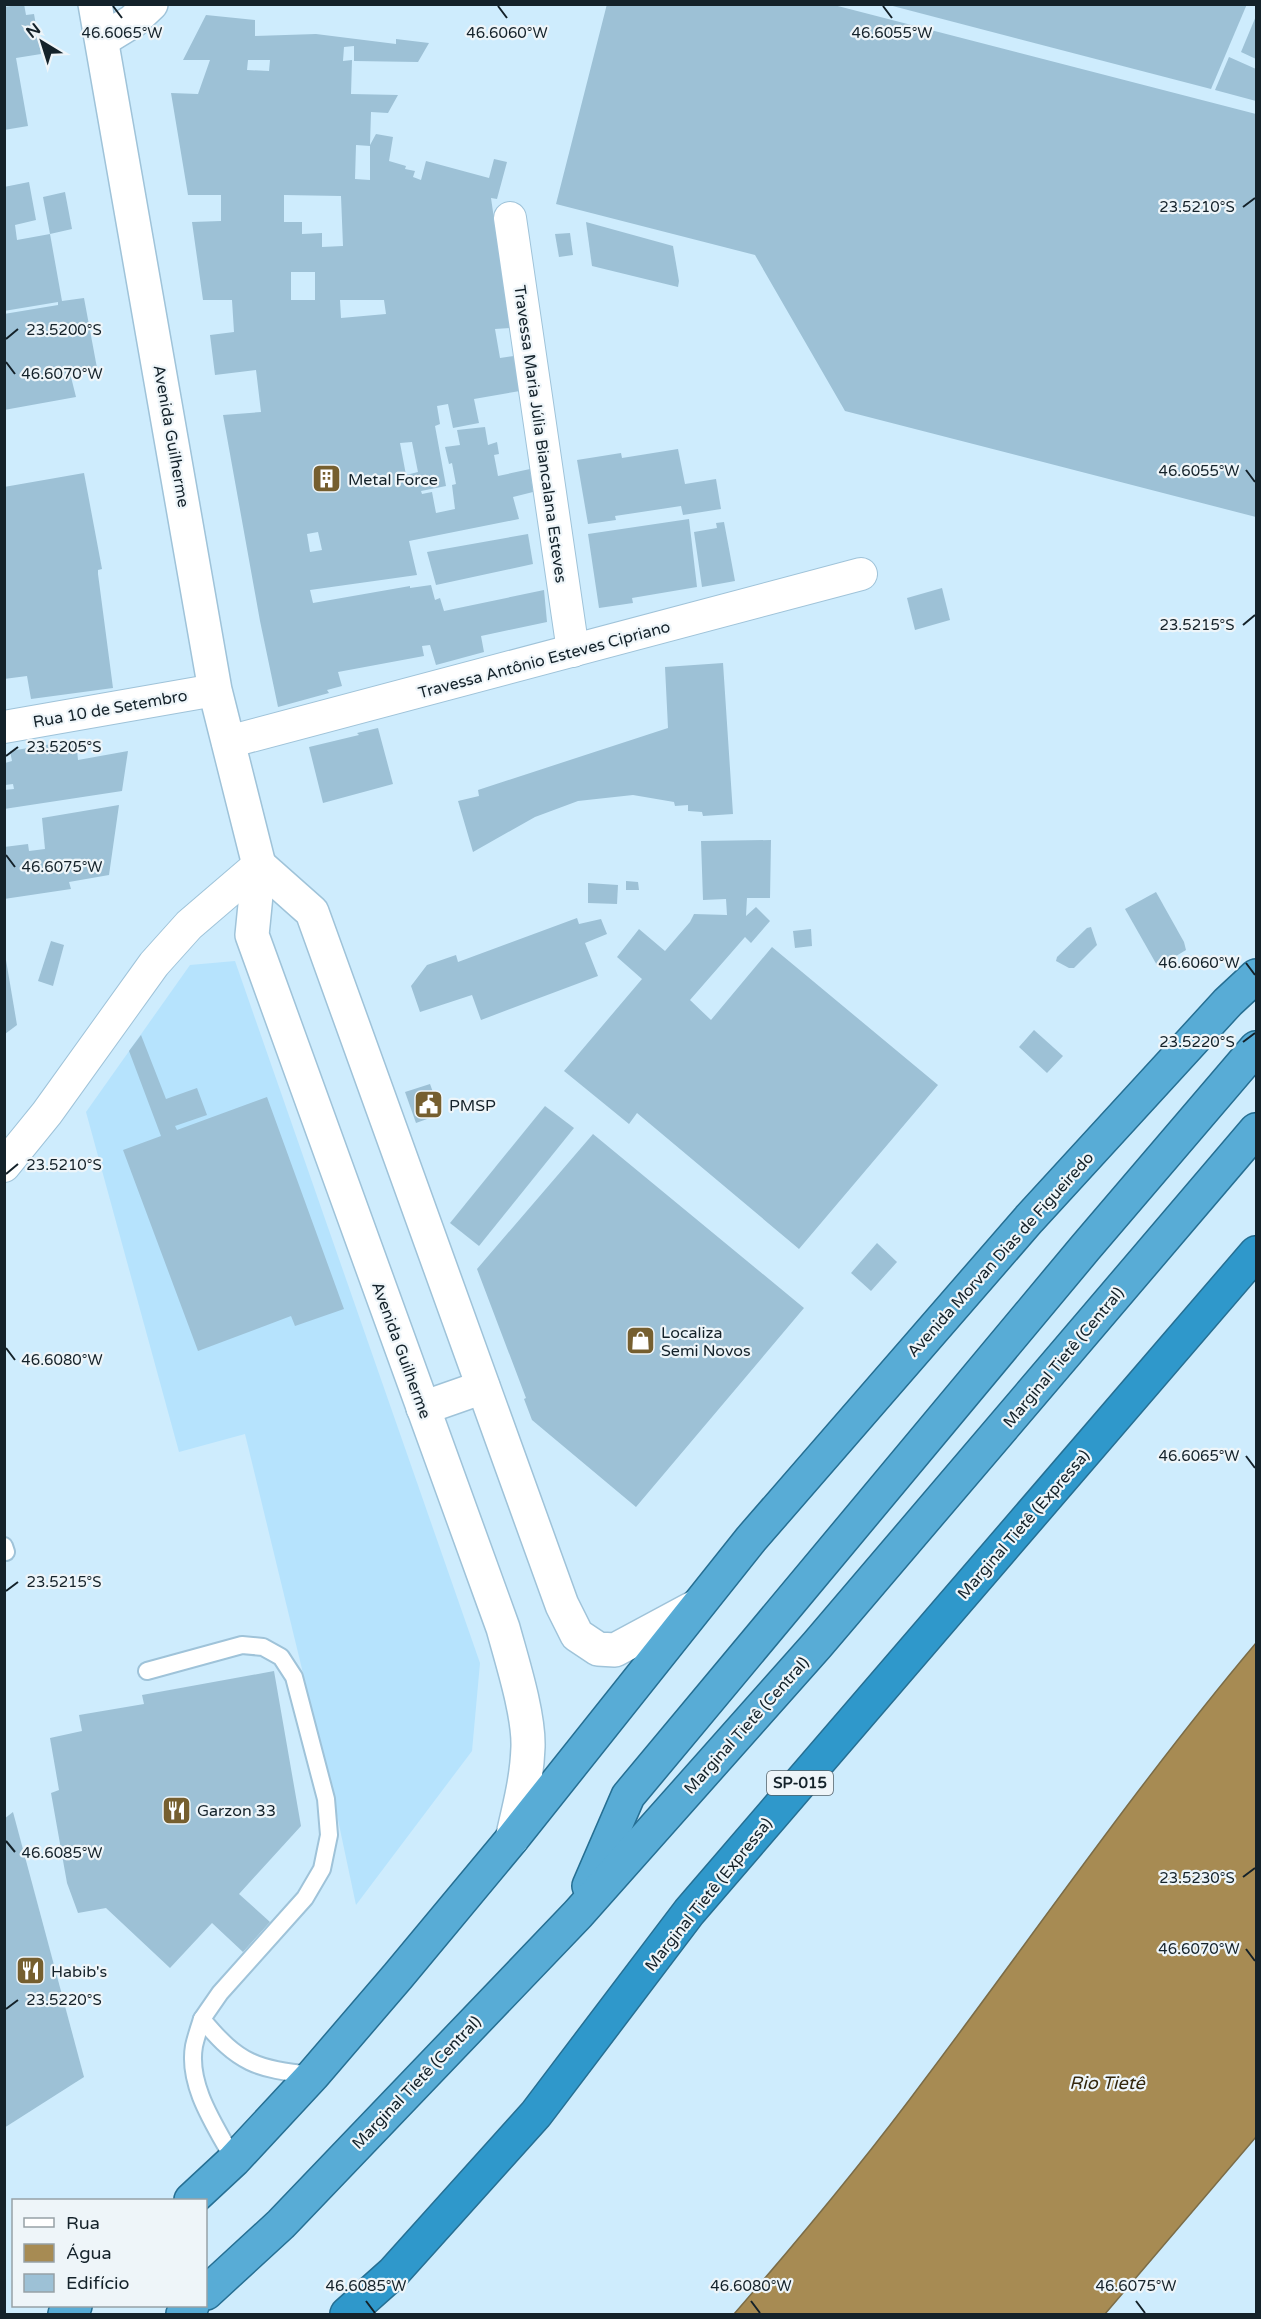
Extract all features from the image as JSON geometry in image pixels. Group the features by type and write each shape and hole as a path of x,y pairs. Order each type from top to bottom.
{"highway":[{"name":"Avenida Morvan Dias de Figueiredo","path":"192,2199 234,2160 313,2075 398,1976 512,1839 751,1539 1029,1219 1228,1002 1257,976"},
{"path":"578,1914 628,1796 1070,1267 1257,1048"},
{"name":"Marginal Tietê (Central)","path":"207,2293 281,2224 578,1914 817,1645 1257,1130"},
{"name":"Marginal Tietê (Expressa)","path":"347,2314 393,2273 536,2114 689,1912 1257,1253"}],"street":[{"name":"Avenida Guilherme","path":"95,4 215,690 259,865 252,935 502,1628 523,1706 528,1745 525,1785 512,1839"},
{"path":"102,40 133,21 152,4"},
{"name":"Travessa Maria Júlia Biancalana Esteves","path":"510,218 573,651"},
{"name":"Travessa Antônio Esteves Cipriano","path":"228,742 861,574"},
{"name":"Rua 10 de Setembro","path":"4,726 215,690"},
{"path":"4,1166 47,1113 154,964 189,926 259,865 312,912 562,1605 577,1635 598,1649 615,1650 695,1607"},
{"path":"423,1408 483,1386"}],"lane":[{"path":"147,1671 242,1645 263,1647 281,1657 294,1677 326,1799 329,1835 322,1869 305,1898 220,1993 202,2019 194,2048 194,2070 206,2106 234,2160"},
{"path":"202,2019 240,2058 272,2071 313,2075"}],"shaded area":[{"path":"235,961 480,1663 472,1751 356,1905 334,1801 245,1434 179,1452 86,1112 190,965"}],"water":[{"name":"Rio Tietê","path":"1256,1643 1256,2137 1105,2314 734,2314 808,2228 879,2139 1170,1749"}],"building":[{"path":"24,4 26,15 34,14 41,54 16,58 28,126 4,130 4,7"},
{"path":"607,4 830,4 1256,114 1256,517 845,411 755,255 556,204"},
{"path":"885,4 1247,4 1211,89"},
{"path":"206,15 255,20 255,36 316,34 396,44 396,39 429,43 418,62 354,61 354,46 344,47 343,61 352,60 351,94 398,95 388,113 371,112 370,145 376,134 393,137 389,161 415,171 413,177 421,180 426,161 489,178 494,159 507,162 497,199 491,198 510,328 495,329 500,358 514,356 520,391 474,399 479,423 453,428 448,404 437,406 440,424 435,426 446,486 421,491 422,494 432,492 436,513 455,509 452,485 456,484 452,463 449,464 445,447 460,445 457,430 485,427 488,445 497,442 499,454 494,455 498,476 530,469 533,492 513,497 519,519 409,541 417,575 310,590 313,603 410,586 410,588 431,585 435,600 440,598 444,611 544,590 547,622 481,636 484,652 436,665 430,645 422,646 424,656 338,672 342,686 327,690 329,693 278,707 223,415 261,412 256,370 215,375 210,335 234,332 232,300 203,300 192,222 221,221 221,195 188,195 171,93 198,94 210,60 183,60","holes":["248,60 270,60 269,71 247,70","356,145 370,146 370,180 355,179","284,195 341,196 343,246 322,247 322,233 302,234 302,222 284,222","291,272 315,272 315,300 291,300","340,300 384,300 386,314 341,318","412,442 418,472 406,475 400,443","318,532 322,550 310,552 307,534"]},
{"path":"1256,16 1256,59 1241,52"},
{"path":"1229,57 1256,69 1256,101 1215,90"},
{"path":"29,182 36,220 15,225 17,240 50,234 62,301 84,298 97,368 70,373 76,397 4,410 4,314 58,305 58,302 4,311 4,187"},
{"path":"65,192 72,229 50,234 43,197"},
{"path":"586,222 673,246 678,287 592,266"},
{"path":"570,233 573,255 559,257 555,234"},
{"path":"678,449 685,484 716,479 721,509 683,515 681,506 615,516 616,520 588,524 577,460 621,453 622,458"},
{"path":"84,473 102,569 98,570 98,574 113,688 31,699 27,676 4,679 4,487"},
{"path":"689,519 697,587 632,598 633,603 599,608 588,534"},
{"path":"724,522 735,581 702,587 694,532 717,528 716,523"},
{"path":"528,534 533,564 436,585 427,552"},
{"path":"942,588 950,620 915,630 907,598"},
{"path":"723,663 733,814 703,816 702,812 688,811 688,805 675,806 674,802 633,795 578,801 535,817 473,852 458,801 479,796 478,790 668,728 665,667"},
{"path":"378,728 393,784 323,803 309,747"},
{"path":"76,740 78,760 128,751 122,791 4,809 4,790 14,789 13,784 5,785 5,763 12,761 10,751"},
{"path":"119,805 109,875 69,882 71,889 4,899 4,847 28,844 29,851 45,849 42,818"},
{"path":"771,840 770,898 747,898 746,916 756,907 770,921 751,943 745,937 690,1000 711,1020 772,947 938,1085 799,1249 637,1113 629,1124 564,1071 642,979 617,957 639,929 665,951 694,914 727,915 726,899 703,900 701,841"},
{"path":"626,881 638,882 639,890 626,890"},
{"path":"588,883 618,885 617,904 588,903"},
{"path":"1156,892 1184,942 1186,950 1158,967 1125,909"},
{"path":"577,918 579,924 601,919 607,934 585,943 598,976 481,1020 472,995 420,1012 411,986 427,965 456,955 458,962"},
{"path":"1091,927 1097,945 1074,968 1069,968 1056,961 1057,957 1087,928"},
{"path":"811,929 812,946 795,948 793,931"},
{"path":"51,941 64,945 53,986 38,981"},
{"path":"5,954 17,1025 5,1034"},
{"path":"1034,1030 1063,1056 1047,1073 1019,1047"},
{"path":"141,1035 166,1099 197,1088 207,1115 175,1126 177,1130 267,1097 344,1309 295,1326 291,1316 198,1351 123,1150 161,1136 129,1051"},
{"path":"430,1084 441,1114 416,1123 405,1092"},
{"path":"545,1106 574,1128 479,1246 450,1223"},
{"name":"Localiza Semi Novos","path":"593,1134 804,1308 636,1507 532,1420 524,1399 526,1398 477,1269"},
{"path":"877,1243 897,1262 871,1291 851,1273"},
{"name":"Garzon 33","path":"274,1671 301,1826 239,1894 270,1922 243,1952 212,1923 170,1968 106,1908 78,1913 67,1883 51,1793 59,1790 50,1738 82,1731 79,1715 144,1704 142,1695"},
{"name":"Habib's","path":"13,1812 84,2077 4,2128 4,1819"}],"place":[{"name":"Metal Force","path":"327,479"},
{"name":"PMSP","path":"428,1105"},
{"name":"Localiza Semi Novos","path":"640,1341"},
{"name":"Garzon 33","path":"176,1810"},
{"name":"Habib's","path":"30,1971"}]}
